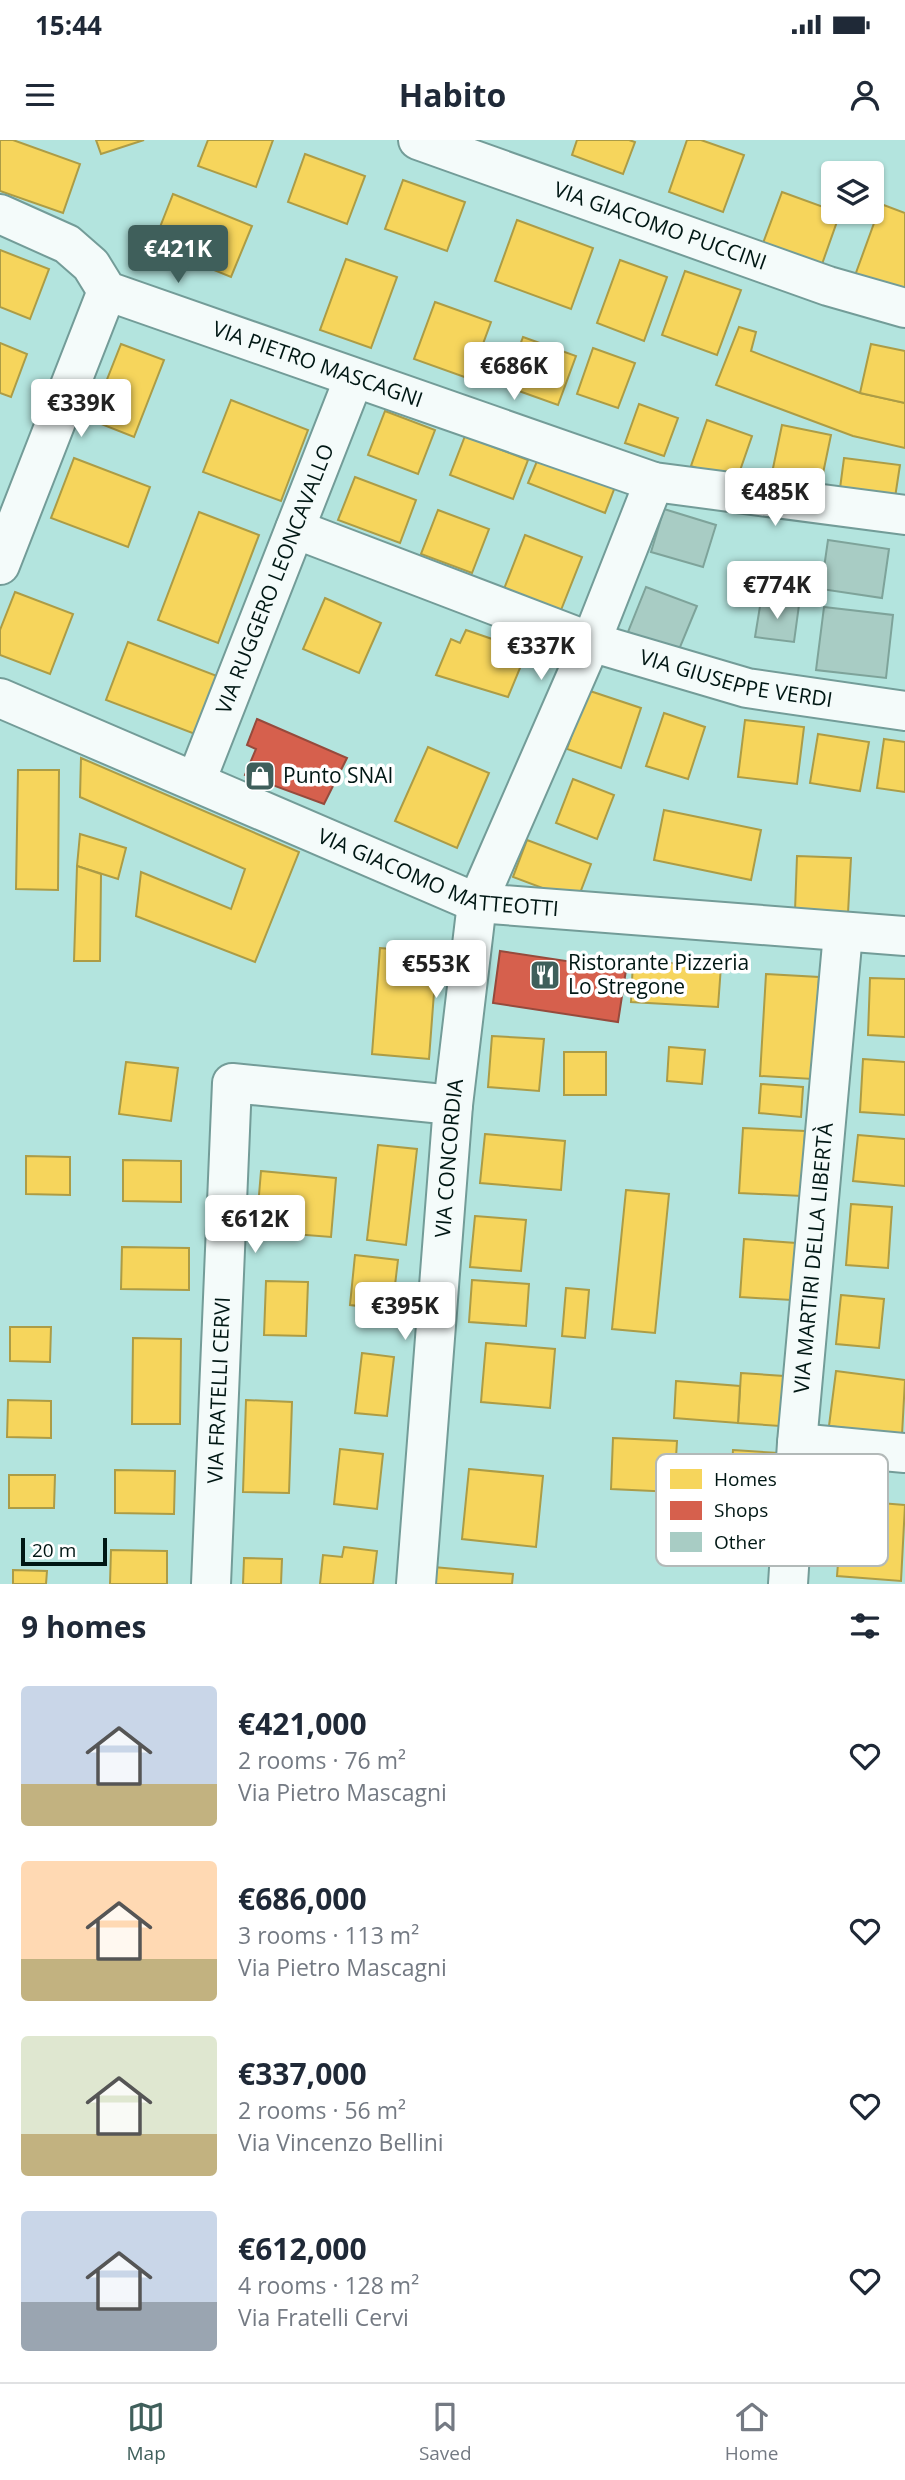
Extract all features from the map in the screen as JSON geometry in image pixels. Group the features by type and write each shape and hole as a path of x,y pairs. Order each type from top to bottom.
{"street":[{"name":"VIA GIACOMO PUCCINI","path":"418,140 828,286 905,309"},
{"path":"0,214 67,244 91,265 107,291 0,565"},
{"name":"VIA PIETRO MASCAGNI","path":"107,291 653,482 905,515"},
{"name":"VIA RUGGERO LEONCAVALLO","path":"196,781 354,378"},
{"name":"VIA CONCORDIA","path":"416,1584 453,1105 477,903 591,642 653,482"},
{"name":"VIA GIUSEPPE VERDI","path":"295,529 591,642 747,688 904,706"},
{"name":"VIA GIACOMO MATTEOTTI","path":"0,698 477,903 905,936"},
{"name":"VIA MARTIRI DELLA LIBERTÀ","path":"796,1454 844,933"},
{"name":"VIA FRATELLI CERVI","path":"211,1584 232,1083 453,1105"},
{"path":"797,1443 905,1453"},
{"name":"VIA MARTIRI DELLA LIBERTÀ","path":"789,1584 790,1566"}],"building: Homes":[{"path":"0,140 13,140 80,164 63,213 0,191"},
{"path":"96,140 144,140 101,154"},
{"path":"208,140 273,140 256,187 198,166"},
{"path":"577,140 635,142 623,174 572,155"},
{"path":"687,140 701,140 744,155 723,212 669,192"},
{"path":"305,154 365,176 347,224 288,202"},
{"path":"403,180 465,202 447,251 385,229"},
{"path":"782,192 821,206 821,224 836,224 821,267 762,246"},
{"path":"173,194 252,226 231,277 153,245"},
{"path":"884,205 905,213 905,292 853,281 874,224 884,224"},
{"path":"517,220 593,248 571,309 495,281"},
{"path":"0,250 49,269 30,319 0,307"},
{"path":"346,259 397,277 371,348 320,330"},
{"path":"620,260 667,277 644,341 597,323"},
{"path":"685,271 741,290 717,355 662,335"},
{"path":"435,302 491,322 470,379 414,359"},
{"path":"739,327 756,332 751,351 860,393 905,403 905,448 853,436 716,385"},
{"path":"523,337 576,356 558,405 505,386"},
{"path":"0,343 27,354 11,397 0,393"},
{"path":"121,344 164,360 134,437 91,420"},
{"path":"871,344 905,351 905,403 860,393"},
{"path":"593,348 635,363 618,408 577,394"},
{"path":"231,400 308,430 281,501 203,472"},
{"path":"639,404 678,418 664,456 625,443"},
{"path":"385,411 435,430 418,474 368,455"},
{"path":"707,420 752,436 736,482 691,466"},
{"path":"782,425 831,435 821,483 772,473"},
{"path":"465,436 528,460 513,499 450,475"},
{"path":"542,449 618,479 605,513 528,483"},
{"path":"74,458 150,487 128,547 51,518"},
{"path":"844,458 900,465 894,504 839,496"},
{"path":"355,477 416,500 400,543 338,520"},
{"path":"438,510 489,529 472,573 421,554"},
{"path":"199,512 259,535 218,643 158,620"},
{"path":"525,535 582,557 561,610 504,589"},
{"path":"15,592 73,614 50,674 0,655 0,630"},
{"path":"325,598 381,623 359,673 303,649"},
{"path":"466,630 527,651 508,697 436,675 451,639 460,643"},
{"path":"128,642 217,676 195,734 106,700"},
{"path":"587,690 641,708 621,768 567,749"},
{"path":"664,713 705,727 688,779 646,766"},
{"path":"745,720 804,727 797,784 738,777"},
{"path":"818,734 869,742 860,791 810,783"},
{"path":"884,739 905,742 905,792 877,788"},
{"path":"428,747 489,773 457,848 395,821"},
{"path":"81,758 299,852 255,962 136,916 141,872 231,909 245,869 80,797"},
{"path":"18,770 59,770 58,890 16,889"},
{"path":"573,779 614,795 597,839 556,823"},
{"path":"664,810 761,830 751,880 654,860"},
{"path":"80,834 126,848 118,879 77,866"},
{"path":"527,840 591,864 577,901 513,877"},
{"path":"797,856 851,858 848,913 795,911"},
{"path":"77,866 101,874 100,961 74,961"},
{"path":"380,948 437,953 429,1059 372,1054"},
{"path":"633,961 721,966 718,1007 631,1002"},
{"path":"766,974 819,977 813,1079 760,1076"},
{"path":"870,978 905,979 905,1037 868,1035"},
{"path":"492,1036 544,1039 539,1091 488,1087"},
{"path":"669,1047 705,1050 702,1084 667,1081"},
{"path":"564,1052 606,1052 606,1095 564,1095"},
{"path":"863,1059 905,1062 905,1115 860,1112"},
{"path":"126,1062 178,1068 171,1121 119,1114"},
{"path":"761,1084 803,1087 801,1117 759,1113"},
{"path":"743,1128 805,1131 802,1196 739,1193"},
{"path":"485,1134 565,1141 561,1190 480,1183"},
{"path":"858,1135 905,1139 905,1186 853,1181"},
{"path":"378,1145 417,1149 406,1245 367,1240"},
{"path":"26,1156 70,1157 70,1195 26,1194"},
{"path":"123,1160 181,1161 181,1202 123,1201"},
{"path":"261,1171 336,1178 331,1237 256,1231"},
{"path":"626,1190 669,1194 655,1333 612,1329"},
{"path":"851,1204 892,1207 888,1268 846,1265"},
{"path":"475,1216 526,1220 521,1271 470,1267"},
{"path":"744,1239 796,1243 792,1300 740,1297"},
{"path":"122,1247 189,1248 189,1290 121,1289"},
{"path":"355,1255 398,1260 392,1310 350,1305"},
{"path":"472,1280 529,1284 526,1326 469,1322"},
{"path":"266,1281 308,1282 306,1336 264,1335"},
{"path":"566,1288 589,1290 585,1338 562,1336"},
{"path":"841,1295 884,1299 879,1348 836,1344"},
{"path":"10,1327 51,1327 50,1362 10,1361"},
{"path":"133,1338 181,1339 180,1424 132,1424"},
{"path":"486,1343 555,1349 550,1408 481,1402"},
{"path":"362,1353 394,1357 387,1416 355,1413"},
{"path":"836,1371 905,1380 902,1435 829,1426"},
{"path":"741,1373 784,1376 780,1426 738,1423"},
{"path":"676,1381 740,1386 738,1423 674,1418"},
{"path":"8,1400 51,1401 51,1438 7,1437"},
{"path":"246,1400 292,1402 289,1493 243,1492"},
{"path":"613,1438 677,1441 676,1454 656,1454 656,1491 611,1489"},
{"path":"340,1449 383,1454 377,1509 334,1504"},
{"path":"733,1450 778,1453 778,1454 733,1454"},
{"path":"469,1469 543,1476 536,1547 462,1539"},
{"path":"115,1470 175,1471 174,1514 115,1513"},
{"path":"9,1475 55,1475 54,1508 9,1508"},
{"path":"888,1504 905,1505 901,1581 837,1576 838,1566 888,1566"},
{"path":"344,1547 377,1551 373,1584 320,1584 323,1555 342,1557"},
{"path":"111,1550 167,1551 167,1584 110,1584"},
{"path":"244,1558 282,1559 281,1584 243,1584"},
{"path":"433,1567 513,1574 512,1584 431,1584"},
{"path":"13,1570 47,1571 46,1584 13,1584"}],"building: Shops":[{"path":"257,719 347,758 324,804 245,775 256,749 247,745"},
{"path":"500,951 626,970 618,1022 493,1003"}],"building: Other":[{"path":"664,509 716,525 703,567 651,552"},
{"path":"828,540 889,549 882,598 821,589"},
{"path":"646,587 697,606 678,652 628,632"},
{"path":"761,600 799,605 794,642 755,637"},
{"path":"824,607 893,615 886,678 816,670"}],"place":[{"name":"Punto SNAI","path":"260,776"},
{"name":"Ristorante Pizzeria Lo Stregone","path":"545,975"}]}
